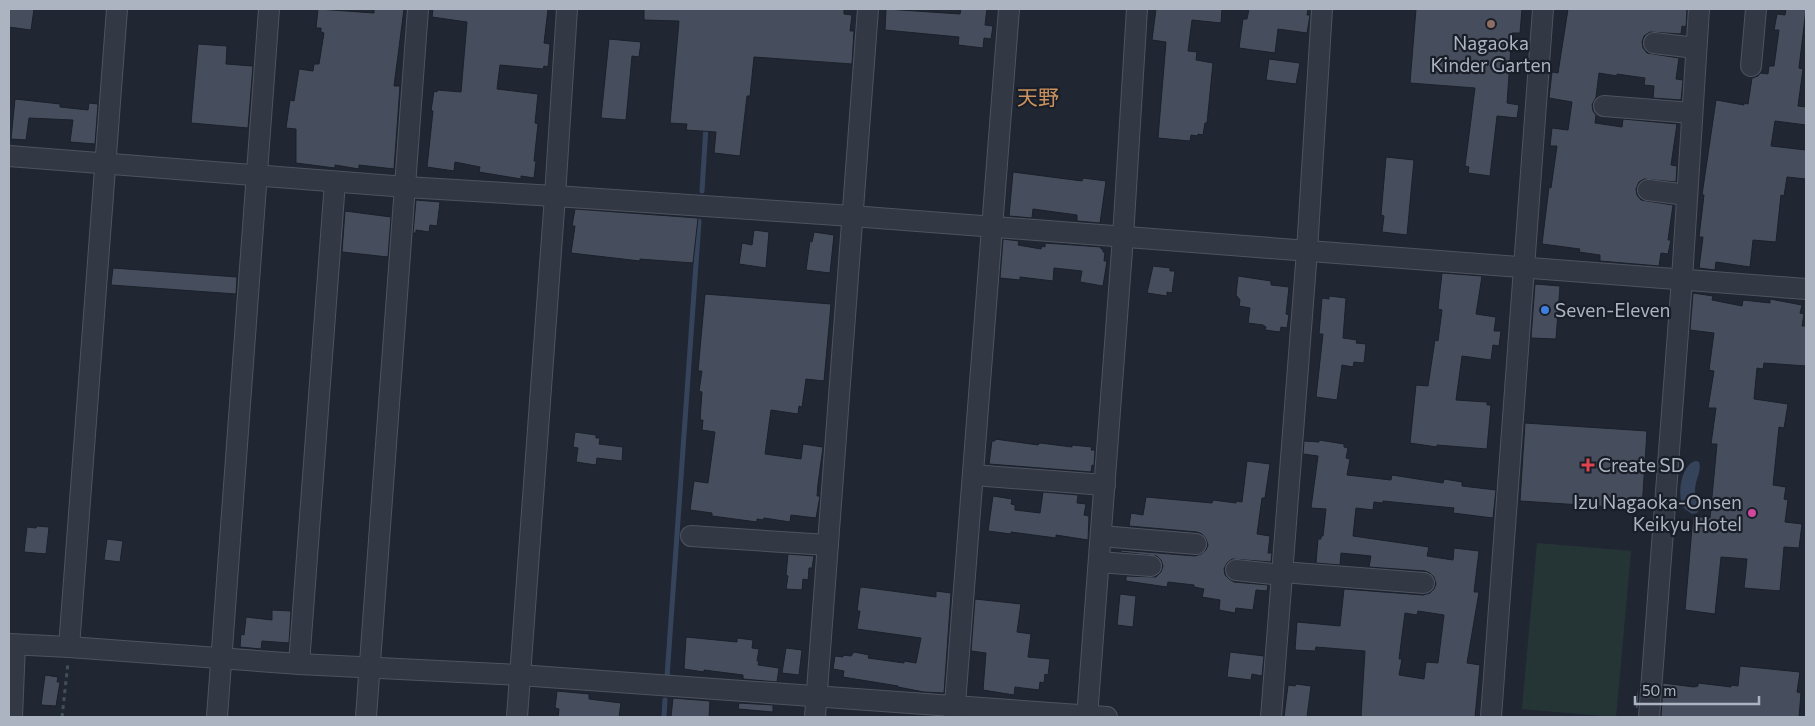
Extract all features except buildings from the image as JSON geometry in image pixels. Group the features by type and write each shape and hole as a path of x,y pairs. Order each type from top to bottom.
{"street":[{"path":"69,647 117,9"},
{"path":"217,717 269,9"},
{"path":"366,717 418,9"},
{"path":"516,717 567,9"},
{"path":"815,717 868,9"},
{"path":"955,712 1009,9"},
{"path":"12,717 12,644 817,697 955,712 1094,717 1099,562 1123,237 1137,9"},
{"path":"1272,717 1307,251 1322,9"},
{"path":"1491,717 1543,9"},
{"path":"1649,717 1682,279 1699,9"},
{"path":"1751,66 1756,9"},
{"path":"1654,43 1696,48"},
{"path":"1604,106 1692,114"},
{"path":"9,156 106,162 335,182 852,216 1806,289"},
{"path":"299,664 335,182"},
{"path":"1648,190 1687,195"},
{"path":"973,475 1105,485"},
{"path":"691,536 828,544"},
{"path":"1101,536 1196,544"},
{"path":"1099,562 1151,566"},
{"path":"1236,570 1424,583"}],"path":[{"path":"62,717 69,647"}],"shaded area":[{"path":"1537,543 1631,551 1616,717 1522,709"}],"water":[{"path":"1696,461 1700,465 1695,490 1699,507 1697,513 1692,514 1682,504 1680,491 1686,468"}],"waterway":[{"path":"702,191 706,126"},
{"path":"667,677 699,221"},
{"path":"664,717 665,700"}],"place":[{"name":"Nagaoka Kinder Garten","path":"1491,24"},
{"name":"Seven-Eleven","path":"1545,310"},
{"name":"Create SD","path":"1588,465"},
{"name":"Izu Nagaoka-Onsen Keikyu Hotel","path":"1752,513"}],"district":[{"name":"天野","path":"1038,98"}]}
